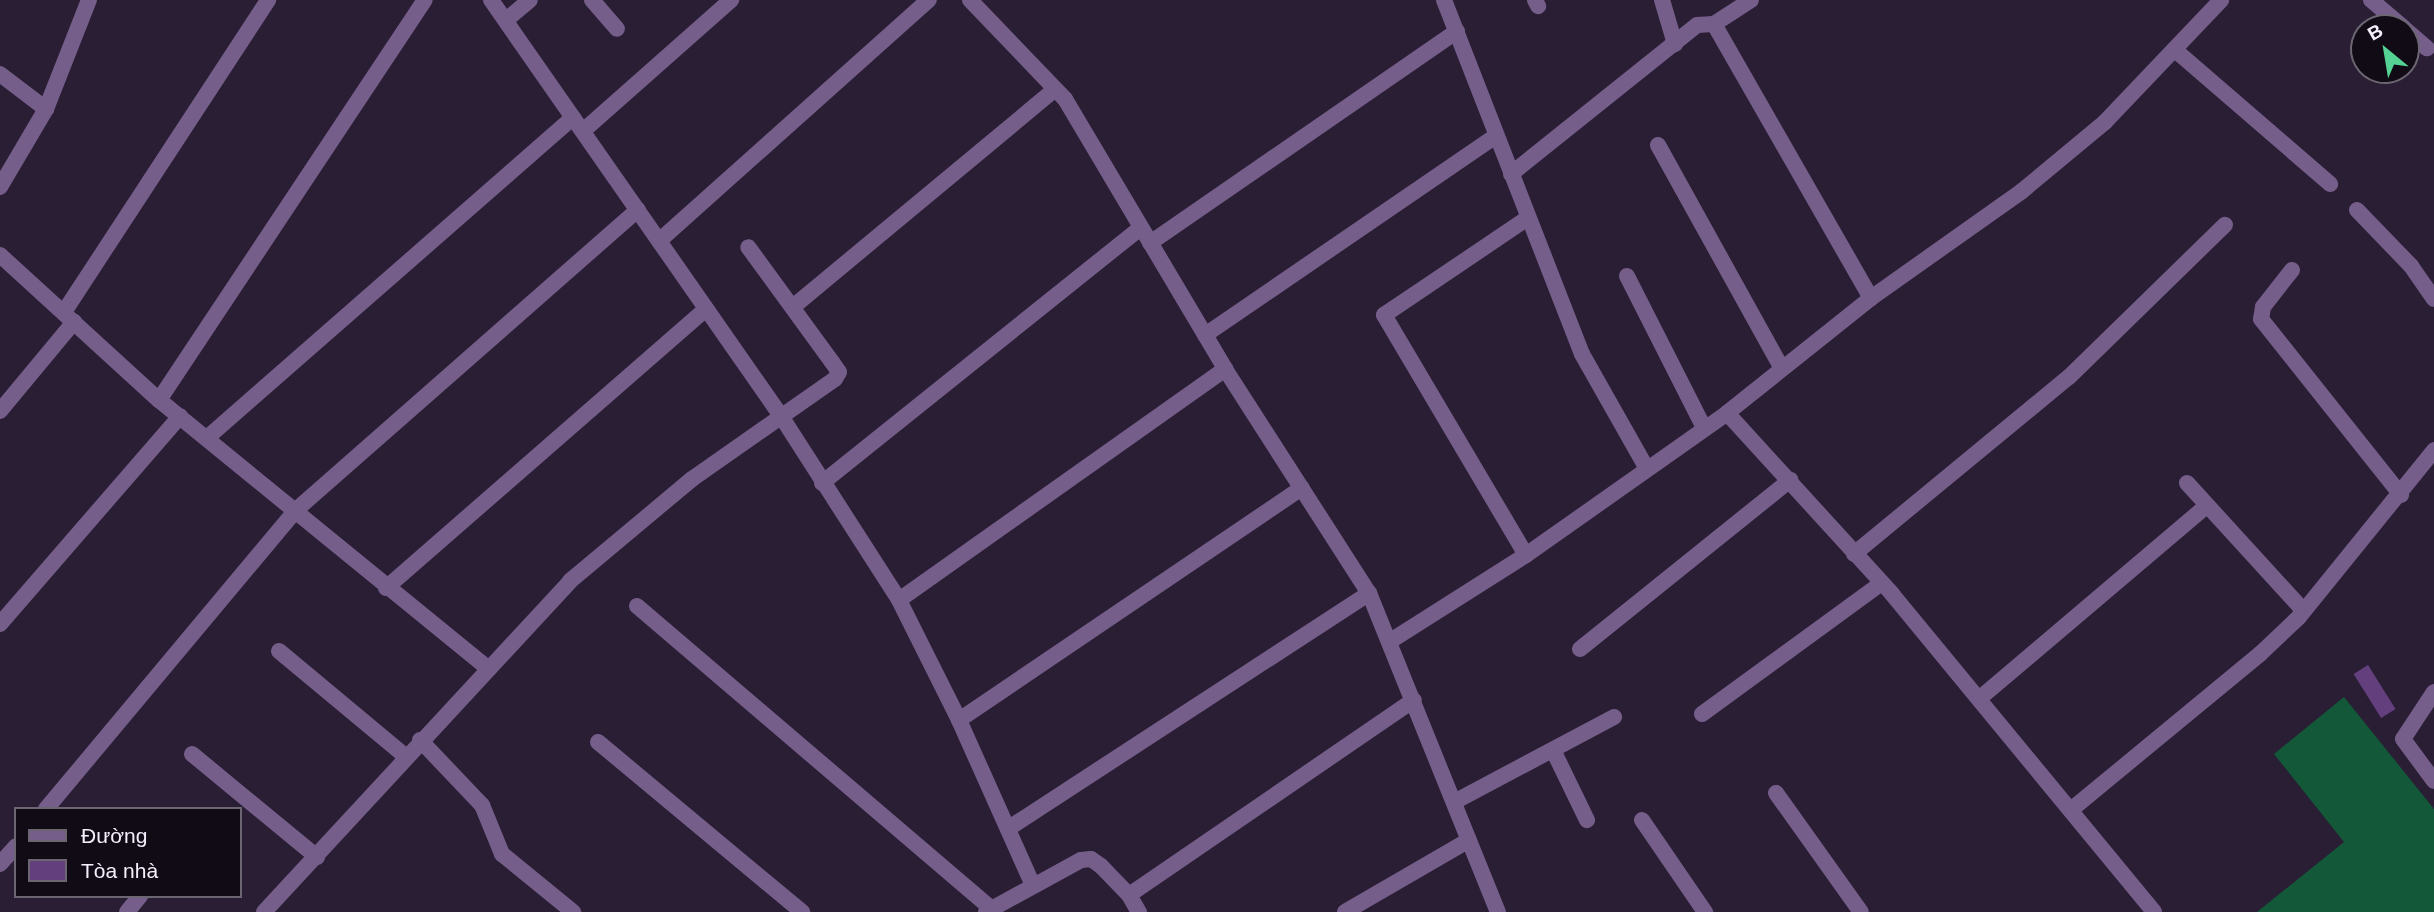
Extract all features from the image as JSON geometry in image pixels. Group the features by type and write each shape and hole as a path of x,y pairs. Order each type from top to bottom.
{"street":[{"path":"0,187 46,109 89,0"},
{"path":"0,411 69,317 268,0"},
{"path":"159,400 425,0"},
{"path":"491,0 781,416 899,600 959,720 1032,883"},
{"path":"506,20 530,0"},
{"path":"592,0 617,29"},
{"path":"208,438 578,124 731,0"},
{"path":"659,241 929,0"},
{"path":"970,0 1055,89 1225,369 1369,593 1392,640 1498,912"},
{"path":"1444,0 1582,354 1647,469"},
{"path":"1662,0 1675,44"},
{"path":"1511,174 1697,25 1714,24 1751,0"},
{"path":"1392,640 1526,555 1727,413 1781,367 1871,298 2075,150 2221,0"},
{"path":"2371,0 2387,14"},
{"path":"1714,24 1871,298"},
{"path":"1150,243 1457,31"},
{"path":"2420,42 2427,48"},
{"path":"2175,50 2330,184"},
{"path":"0,74 46,109"},
{"path":"794,306 1055,89"},
{"path":"1205,335 1496,136"},
{"path":"1658,145 1781,367"},
{"path":"2357,209 2411,266 2434,299"},
{"path":"48,807 296,509 638,210"},
{"path":"1526,555 1384,315 1528,218"},
{"path":"1854,554 2069,377 2224,225"},
{"path":"822,483 1140,228"},
{"path":"264,912 317,857 486,667 637,521 839,372 794,306 748,247"},
{"path":"0,255 159,400 296,509 386,588 486,667"},
{"path":"2292,270 2263,307 2261,319 2401,495"},
{"path":"1627,276 1704,428"},
{"path":"386,588 705,310"},
{"path":"899,600 1225,369"},
{"path":"1727,413 1790,480 1980,698 2154,912"},
{"path":"0,624 180,416"},
{"path":"2071,809 2260,654 2305,611 2401,495 2434,450"},
{"path":"1580,649 1790,480"},
{"path":"2187,483 2305,611"},
{"path":"959,720 1302,488"},
{"path":"1980,698 2206,506"},
{"path":"1702,714 1880,583"},
{"path":"1009,828 1369,593"},
{"path":"637,606 991,910 1032,883 1091,859 1129,895 1139,912"},
{"path":"279,651 405,756"},
{"path":"2434,692 2403,739 2434,782"},
{"path":"1129,895 1414,700"},
{"path":"1456,801 1614,717"},
{"path":"420,740 482,805 502,854 573,912"},
{"path":"598,742 802,912"},
{"path":"1553,750 1587,820"},
{"path":"192,754 317,857"},
{"path":"1776,793 1861,912"},
{"path":"1642,820 1705,912"},
{"path":"1345,912 1469,840"},
{"path":"0,864 14,848"},
{"path":"127,912 138,898"}],"green space":[{"path":"2344,697 2434,809 2434,912 2257,912 2344,842 2274,754"}],"building":[{"path":"2368,665 2396,709 2381,718 2354,674"}]}
